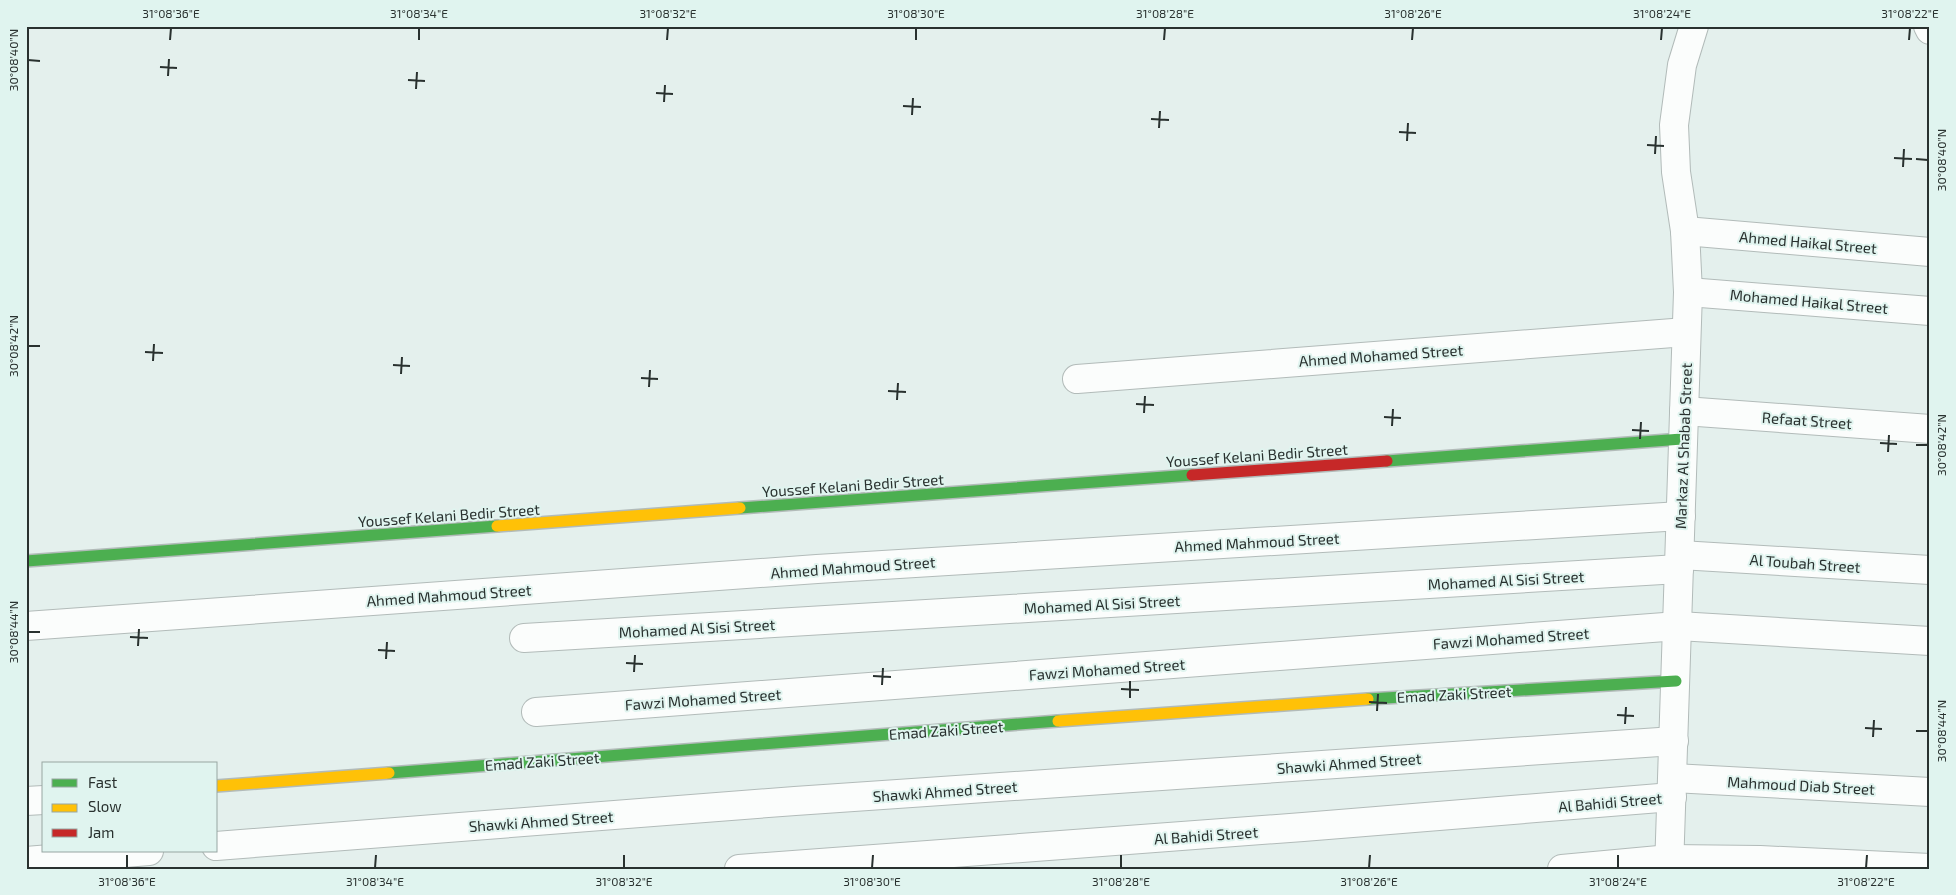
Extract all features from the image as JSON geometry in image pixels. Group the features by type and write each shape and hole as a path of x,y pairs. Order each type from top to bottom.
{"street":[{"name":"Markaz Al Shabab Street","path":"1670,864 1688,292 1685,232 1676,172 1674,125 1682,65 1694,26"},
{"path":"1928,26 1930,30"},
{"name":"Ahmed Haikal Street","path":"1685,232 1930,252"},
{"name":"Mohamed Haikal Street","path":"1688,292 1930,311"},
{"name":"Ahmed Mohamed Street","path":"1076,379 1686,332"},
{"name":"Refaat Street","path":"1684,411 1930,429"},
{"name":"Youssef Kelani Bedir Street","path":"26,561 1682,439"},
{"name":"Ahmed Mahmoud Street","path":"26,626 808,570 1681,516"},
{"name":"Al Toubah Street","path":"1679,562 1930,570"},
{"name":"Mohamed Al Sisi Street","path":"524,638 1679,562"},
{"name":"Fawzi Mohamed Street","path":"536,712 1678,626 1930,641"},
{"name":"Emad Zaki Street","path":"218,786 1309,702 1676,681"},
{"name":"Shawki Ahmed Street","path":"218,846 795,801 1674,741"},
{"name":"Mahmoud Diab Street","path":"1673,787 1930,792"},
{"name":"Al Bahidi Street","path":"739,869 1313,827 1673,787"},
{"path":"26,801 42,800"},
{"path":"26,861 137,852"},
{"path":"1562,869 1760,860 1930,868"}],"traffic: fast":[{"path":"1387,461 1682,439"},
{"path":"740,508 1192,475"},
{"path":"26,561 497,526"},
{"path":"1368,699 1676,681"},
{"path":"389,773 1058,721"}],"traffic: slow":[{"path":"497,526 740,508"},
{"path":"1058,721 1368,699"},
{"path":"218,786 389,773"}],"traffic: jam":[{"path":"1192,475 1387,461"}]}
